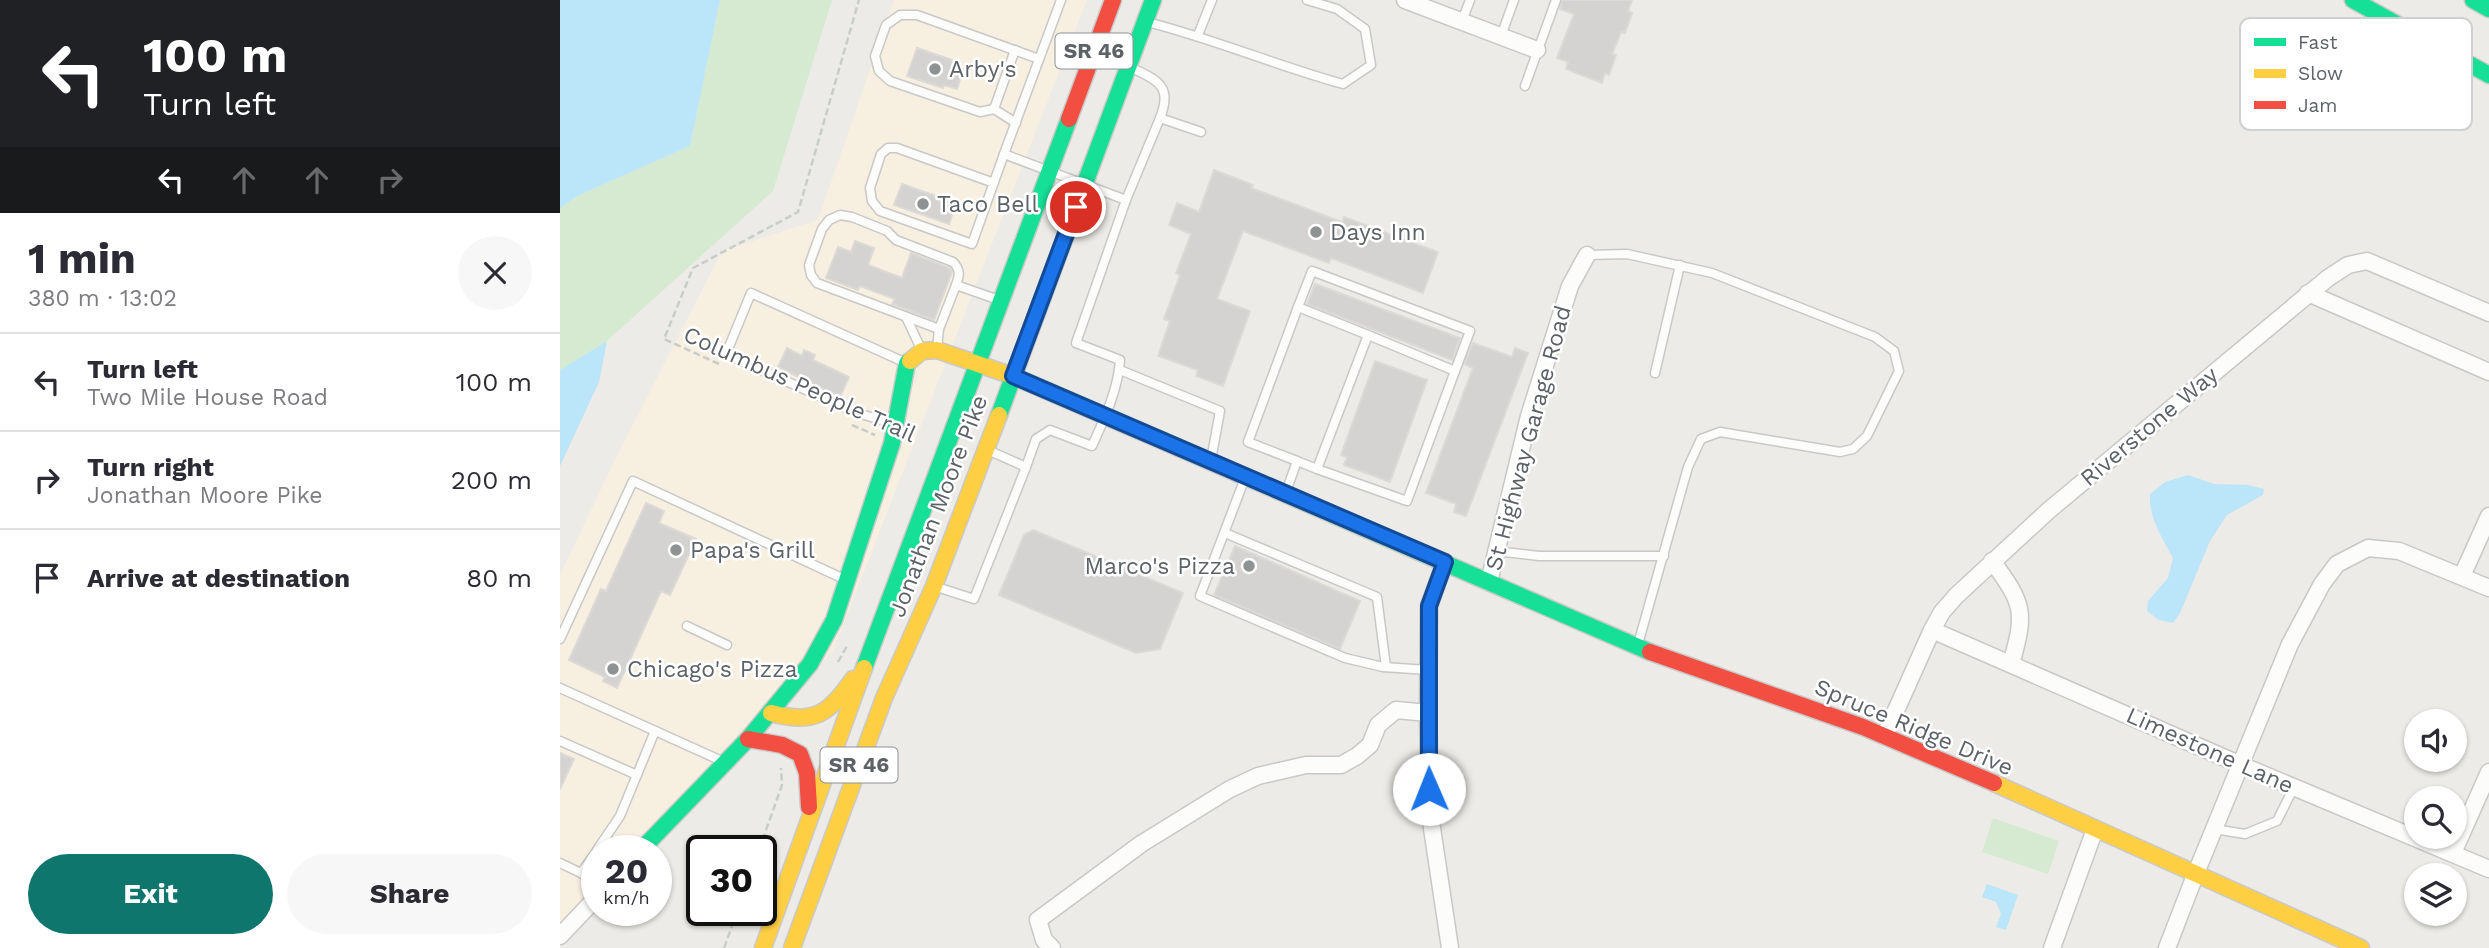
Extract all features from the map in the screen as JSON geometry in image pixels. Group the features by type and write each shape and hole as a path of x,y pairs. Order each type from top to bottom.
{"main road":[{"name":"Jonathan Moore Pike","path":"763,948 870,652 1113,0"},
{"name":"Jonathan Moore Pike","path":"792,948 884,698 934,586 1153,0"},
{"path":"2353,0 2386,18"},
{"path":"2473,0 2489,9"},
{"path":"2472,66 2489,75"},
{"path":"655,835 748,739 810,664 834,620 892,443 907,363 930,350"},
{"name":"Spruce Ridge Drive","path":"930,350 1013,376 1637,647 1695,670 1829,713 1885,735 2361,948"},
{"path":"771,713 794,720 823,713 840,698 870,652"},
{"path":"748,739 780,744 799,751 806,760 809,772 809,826"}],"street":[{"path":"1405,0 1426,4 1538,50"},
{"name":"St Highway Garage Road","path":"1489,582 1529,416 1570,286 1587,255"},
{"name":"Riverstone Way","path":"1885,735 1932,630 1942,612 1956,596 1992,561 2308,293 2348,265 2367,261 2489,313"},
{"path":"2308,293 2489,372"},
{"path":"2462,576 2489,516"},
{"path":"2167,948 2290,644 2322,584 2337,564 2368,548 2399,551 2489,588"},
{"path":"1992,561 2013,589 2021,610 2021,629 2011,664"},
{"path":"1445,562 1429,606 1427,713 1430,815 1450,948"},
{"name":"Limestone Lane","path":"1932,630 2241,765 2489,869"},
{"path":"1052,948 1044,940 1038,920 1141,844 1199,806 1258,776 1306,765 1342,765 1370,745 1378,726 1396,710 1427,713"},
{"path":"2453,853 2489,772"},
{"path":"2052,948 2095,829"},
{"path":"560,936 581,914"}],"lane":[{"path":"994,183 897,148 888,148 881,154 870,188 872,201 880,211 972,244 1061,0"},
{"path":"1198,35 1212,0"},
{"path":"1145,21 1198,35 1240,52 1343,84 1371,65 1365,29 1337,9 1307,0"},
{"path":"1462,21 1470,0"},
{"path":"1502,36 1514,0"},
{"path":"1525,86 1556,0"},
{"path":"994,108 980,112 890,81 879,71 875,55 886,25 900,15 917,15 1039,59"},
{"path":"994,108 1015,50"},
{"path":"934,586 974,599 1036,439 1050,430 1093,446 1105,416 1120,370 1120,360 1076,343 1126,200 1166,103 1164,88 1153,78 1128,67"},
{"path":"994,108 1016,123"},
{"path":"1160,118 1201,132"},
{"path":"1004,154 1126,200"},
{"path":"930,350 939,329 960,276 958,267 953,262 896,240 887,231 852,216 840,215 829,220 822,229 809,265 811,275 817,283 939,329"},
{"path":"1587,255 1628,254 1712,273 1760,290 1875,337 1894,351 1899,371 1867,436 1853,449 1840,452 1720,432 1701,439 1688,467 1637,647"},
{"path":"1655,373 1680,265"},
{"path":"1312,271 1470,331 1455,370 1407,502 1248,442 1312,271"},
{"path":"956,285 1002,302"},
{"path":"895,424 857,413 726,354 751,293 907,363"},
{"path":"1298,307 1455,370"},
{"path":"906,317 930,350"},
{"path":"1317,469 1368,335"},
{"path":"1120,370 1220,411 1211,462"},
{"path":"986,449 1026,467"},
{"path":"1284,495 1297,461"},
{"path":"1245,478 1200,596 1345,658 1386,667 1428,670"},
{"path":"560,639 633,481 846,580"},
{"path":"1225,533 1377,597 1386,667"},
{"path":"1496,551 1539,556 1664,556"},
{"path":"687,626 727,645"},
{"path":"560,688 724,762"},
{"path":"608,835 620,816 655,731"},
{"path":"560,741 637,775"},
{"path":"2214,829 2245,834 2277,821 2294,787"},
{"path":"560,863 581,873"}],"path":[{"name":"Columbus People Trail","path":"727,368 664,339 693,268 798,212 859,0"},
{"name":"Columbus People Trail","path":"841,420 892,443"},
{"path":"764,835 782,785 780,744"},
{"path":"724,948 732,926"}],"shaded area":[{"path":"894,0 1087,0 833,651 661,835 581,835 581,922 560,944 560,575 614,462 722,251 818,220"}],"green space":[{"path":"720,0 832,0 773,191 607,341 560,370 560,208 577,196 690,146"},
{"path":"1993,818 2059,841 2048,874 1982,852"}],"water":[{"path":"560,0 720,0 690,146 577,196 560,208"},
{"path":"607,341 599,382 560,466 560,370"},
{"path":"2188,475 2214,484 2248,485 2264,489 2263,495 2227,515 2210,541 2180,613 2173,623 2159,620 2147,611 2148,601 2168,578 2173,558 2151,511 2150,494 2165,482"},
{"path":"1987,884 2018,895 2006,930 1996,927 2001,914 1996,902 1982,897"}],"building":[{"path":"1562,0 1632,0 1628,11 1632,13 1625,33 1621,32 1612,54 1616,55 1609,75 1605,73 1602,83 1566,69 1568,62 1557,58 1574,14 1560,9"},
{"path":"917,48 952,60 951,64 963,69 957,89 944,85 943,88 907,76"},
{"name":"Days Inn","path":"1214,170 1253,185 1251,188 1342,222 1344,217 1438,252 1423,293 1331,258 1329,263 1243,231 1217,299 1250,311 1223,386 1196,376 1198,370 1158,356 1170,321 1164,319 1180,275 1176,273 1191,234 1169,225 1177,203 1199,212"},
{"path":"902,184 956,203 949,224 894,205"},
{"path":"855,241 874,248 868,265 902,278 911,253 949,268 952,272 934,320 892,304 895,299 860,286 858,290 826,278 838,247 851,252"},
{"path":"1315,284 1460,338 1452,360 1307,304"},
{"path":"1473,343 1512,357 1515,348 1528,353 1466,516 1454,512 1456,504 1426,493 1473,368 1464,364"},
{"path":"787,348 802,356 804,350 815,355 813,360 849,377 840,397 778,367"},
{"path":"1375,361 1427,380 1390,482 1344,465 1347,457 1341,455"},
{"path":"646,503 664,511 659,523 696,539 670,595 661,591 617,688 603,681 605,677 569,660 601,589 606,591"},
{"path":"1033,530 1183,593 1160,649 1136,653 999,595 1024,535"},
{"path":"1235,546 1360,601 1340,649 1214,595"},
{"path":"560,753 574,759 560,789"}],"traffic: fast":[{"path":"999,415 1153,0"},
{"path":"2353,0 2386,18"},
{"path":"2473,0 2489,9"},
{"path":"2472,66 2489,75"},
{"path":"864,668 1069,119"},
{"path":"655,835 748,739 810,664 834,620 892,443 907,363 910,361"},
{"path":"1246,477 1650,652"}],"traffic: slow":[{"path":"910,361 922,351 937,350 1013,376 1246,477"},
{"path":"792,948 884,698 934,586 999,415"},
{"path":"763,948 864,668"},
{"path":"771,713 799,718 819,714 836,701 853,679"},
{"path":"1994,783 2361,948"}],"traffic: jam":[{"path":"1069,119 1113,0"},
{"path":"1650,652 1863,727 1994,783"},
{"path":"748,739 782,745 800,754 807,773 809,807"}],"place":[{"name":"Arby's","path":"935,69"},
{"name":"Taco Bell","path":"923,204"},
{"name":"Days Inn","path":"1316,232"},
{"name":"Papa's Grill","path":"676,550"},
{"name":"Marco's Pizza","path":"1249,566"},
{"name":"Chicago's Pizza","path":"613,669"}],"route":[{"path":"1076,207 1013,376 1445,562 1429,606 1429,789"}]}
